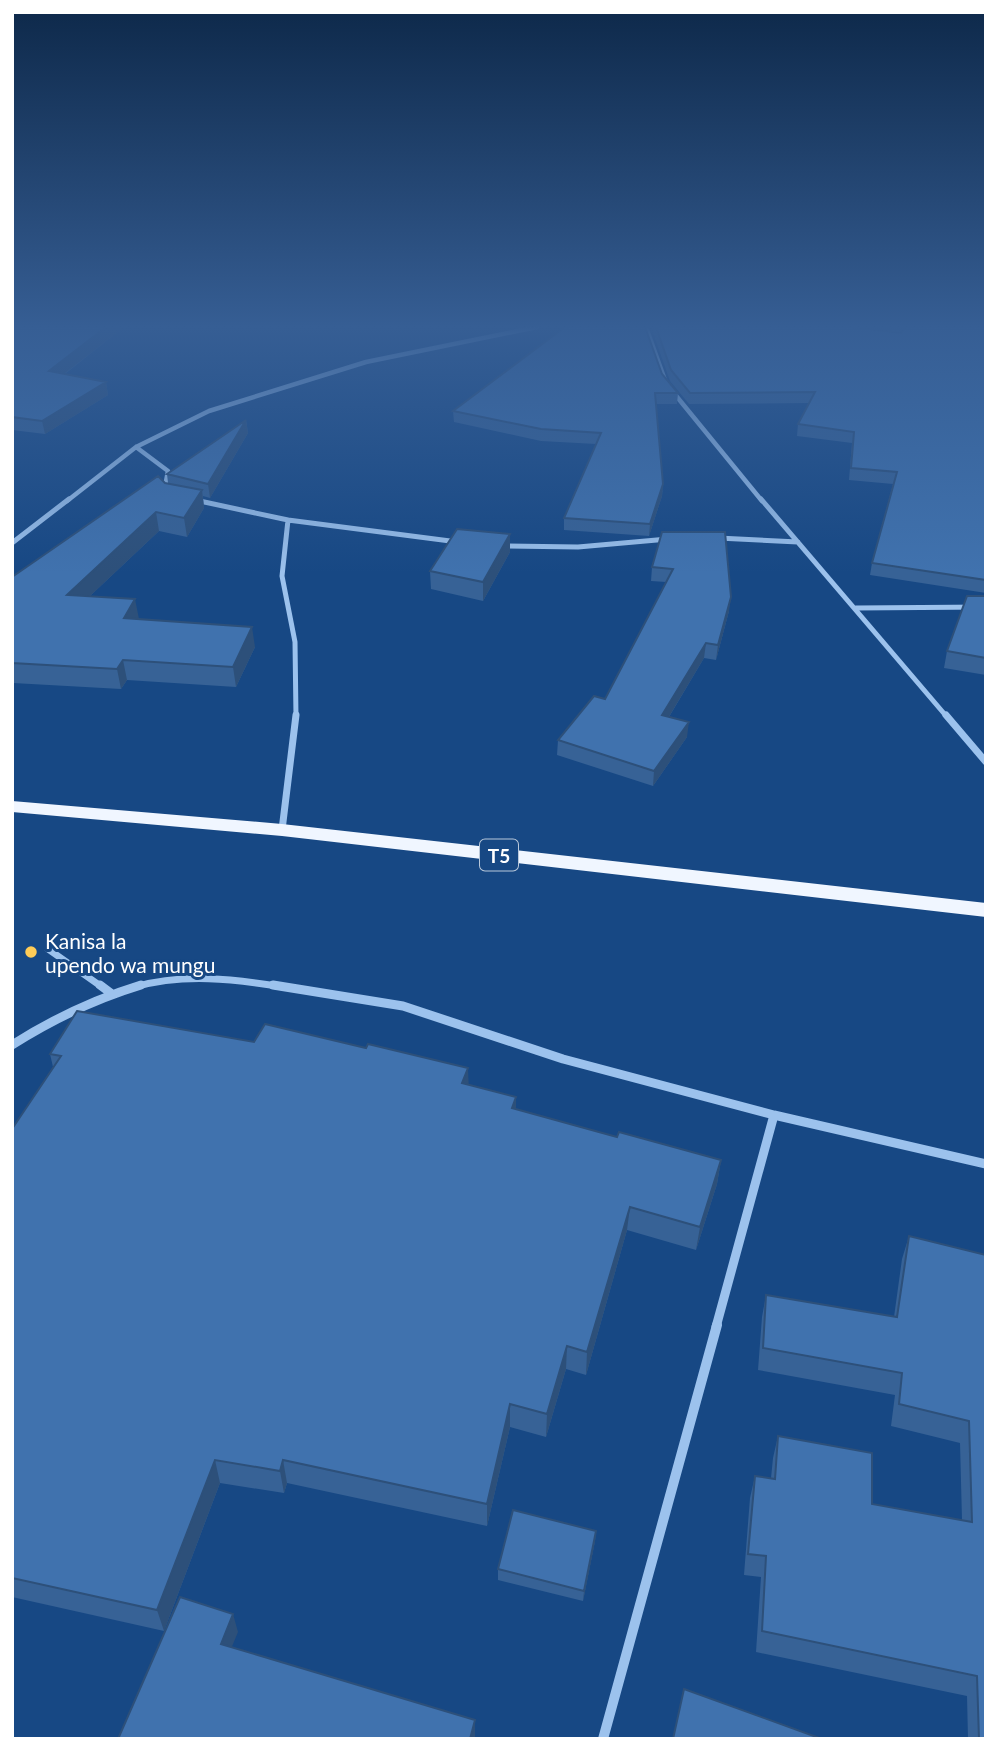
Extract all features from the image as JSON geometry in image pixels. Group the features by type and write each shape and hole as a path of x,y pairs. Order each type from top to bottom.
{"highway":[{"name":"T5","path":"12,806 282,830 986,910"}],"street":[{"path":"12,543 136,447 168,429 221,409"},
{"path":"685,409 986,762"},
{"path":"136,447 159,462 167,471 164,490 169,496"},
{"path":"182,498 271,514 288,520 472,544"},
{"path":"282,830 298,702 295,642 282,576 288,520"},
{"path":"498,546 578,547 680,538"},
{"path":"712,538 798,542"},
{"path":"856,608 986,607"},
{"path":"48,949 112,995"},
{"path":"12,1045 47,1023 112,995 163,979 238,980 403,1006 563,1059 774,1115 986,1164"},
{"path":"603,1739 774,1115"}],"building":[{"path":"12,409 62,409 42,421 12,417"},
{"path":"456,409 656,409 663,484 650,524 564,518 601,433 541,429 453,411"},
{"path":"806,409 986,409 986,580 872,563 897,472 851,468 854,432 798,424"},
{"path":"246,420 208,484 167,474"},
{"path":"158,476 165,483 202,490 184,518 156,512 67,595 135,599 124,618 252,627 233,667 123,660 117,669 12,663 12,577"},
{"path":"457,529 510,534 483,582 430,571"},
{"path":"662,532 725,532 731,597 718,645 706,643 662,715 689,722 654,771 558,740 594,696 605,699 673,569 652,567"},
{"path":"967,596 986,596 986,658 947,651"},
{"path":"77,1011 254,1042 265,1024 366,1048 368,1044 468,1068 462,1083 516,1097 512,1108 617,1137 619,1132 721,1160 700,1227 630,1207 587,1352 567,1346 547,1414 510,1404 487,1504 283,1460 280,1471 215,1460 157,1610 12,1578 12,1129 61,1056 50,1054"},
{"path":"909,1236 986,1255 986,1739 979,1739 977,1676 762,1631 766,1556 748,1554 755,1476 775,1479 778,1436 872,1453 872,1504 972,1522 969,1421 899,1404 902,1373 763,1348 766,1295 897,1317"},
{"path":"513,1510 596,1531 584,1591 498,1569"},
{"path":"180,1597 233,1614 221,1644 475,1720 470,1739 118,1739"},
{"path":"684,1689 822,1739 673,1739"}],"place":[{"name":"Kanisa la upendo wa mungu","path":"31,952"}]}
